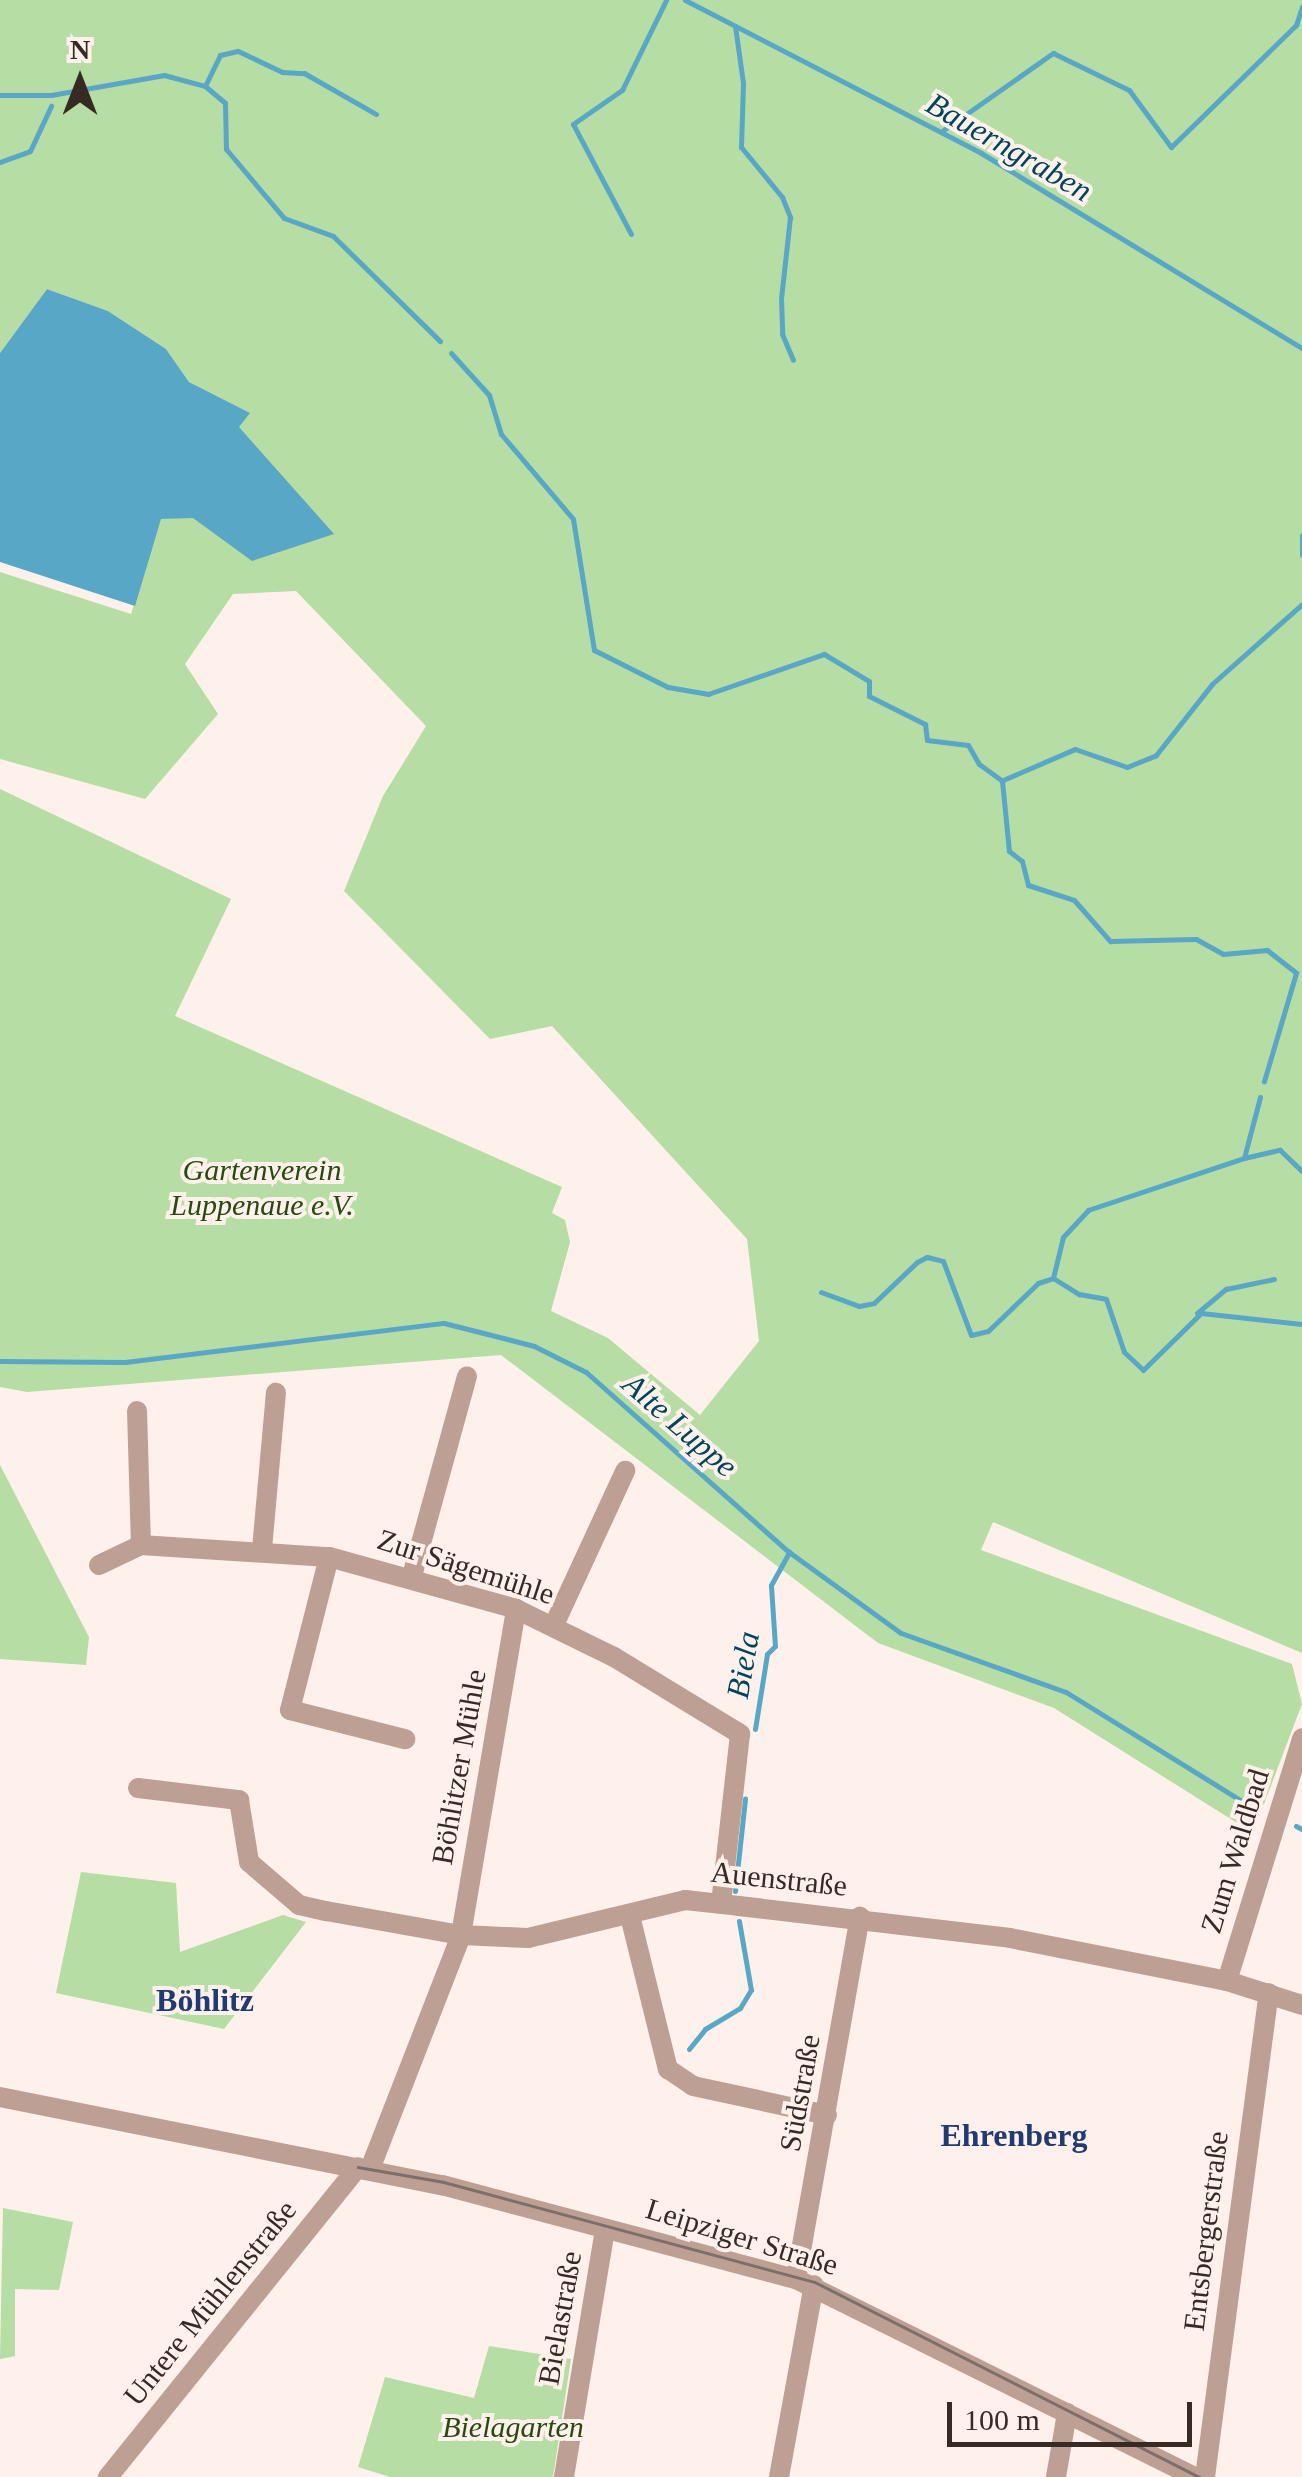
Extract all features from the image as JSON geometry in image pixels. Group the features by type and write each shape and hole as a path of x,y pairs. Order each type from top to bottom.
{"street":[{"path":"412,1576 467,1376"},
{"path":"262,1549 276,1393"},
{"path":"137,1411 141,1545"},
{"path":"554,1626 625,1471"},
{"name":"Zur Sägemühle","path":"99,1565 141,1545 262,1549 329,1558 412,1576 516,1608 554,1626 740,1734 721,1904"},
{"path":"329,1558 290,1710 405,1739"},
{"name":"Böhlitzer Mühle","path":"461,1935 516,1608"},
{"name":"Zum Waldbad","path":"1228,1981 1302,1738"},
{"name":"Auenstraße","path":"138,1788 239,1800 248,1862 299,1904 461,1935 552,1937 685,1900 860,1917 1010,1938 1228,1981 1302,2005"},
{"path":"630,1916 668,2069 693,2086 827,2114"},
{"name":"Südstraße","path":"779,2477 827,2114 860,1917"},
{"name":"Untere Mühlenstraße","path":"108,2477 364,2168 461,1935"},
{"name":"Entsbergerstraße","path":"1205,2477 1269,1993"},
{"name":"Leipziger Straße","path":"0,2097 364,2168 805,2282 1194,2477"},
{"name":"Bielastraße","path":"564,2477 605,2228"},
{"path":"1056,2477 1068,2413"}],"green space":[{"name":"Gartenverein Luppenaue e.V.","path":"0,0 1302,0 1302,1653 993,1522 981,1550 1292,1664 1302,1704 1253,1833 1054,1708 878,1643 501,1355 27,1392 0,1387 0,789 231,899 175,1016 562,1187 552,1213 565,1220 570,1242 551,1311 608,1338 700,1415 759,1341 747,1239 552,1026 490,1039 344,891 383,796 426,726 296,591 233,594 185,664 218,714 145,799 0,759 0,572 131,614 125,634 160,519 191,517 0,373 239,426 249,413 189,382 166,349 108,311 47,289 0,353"},
{"path":"0,1465 89,1637 86,1665 0,1659"},
{"path":"81,1872 176,1883 180,1952 283,1915 306,1922 224,2029 56,1993"},
{"path":"3,2208 73,2222 59,2290 15,2289 15,2356 0,2359"},
{"name":"Bielagarten","path":"489,2346 571,2359 553,2477 390,2477 358,2467 385,2377 474,2398"}],"water":[{"path":"47,289 108,311 166,349 189,382 250,413 239,427 334,534 252,561 193,518 161,519 135,606 0,562 0,353"}],"waterway":[{"path":"631,234 573,124 622,90 666,0"},
{"name":"Bauerngraben","path":"685,0 981,153 1302,348"},
{"path":"942,131 1053,53 1129,90 1171,147 1296,25 1302,7"},
{"path":"735,26 743,83 741,147 782,197 790,217 781,298 782,334 793,360"},
{"path":"205,86 220,55 238,51 282,72 304,73 376,114"},
{"path":"0,95 51,95 164,75 205,86 225,103 226,149 284,218 333,236 440,341"},
{"path":"0,162 30,151 51,106"},
{"path":"451,353 489,395 501,434 573,519 594,650 668,687 708,694 824,654 869,681 869,696 925,724 927,740 968,745 979,764 1002,781 1009,851 1022,861 1028,885 1074,900 1110,941 1196,939 1223,954 1267,950 1296,973 1264,1081"},
{"path":"1302,535 1302,555"},
{"path":"1003,780 1075,749 1127,767 1156,755 1212,684 1302,604"},
{"path":"1260,1097 1244,1158 1280,1150 1302,1171"},
{"path":"1053,1278 1063,1237 1088,1210 1244,1158"},
{"path":"821,1292 859,1306 874,1303 917,1262 927,1257 943,1261 971,1335 988,1331 1038,1283 1053,1278 1079,1294 1106,1299 1124,1352 1143,1370 1201,1313 1302,1324"},
{"path":"1197,1313 1226,1289 1274,1279"},
{"name":"Alte Luppe","path":"0,1361 125,1362 444,1323 534,1346 586,1372 789,1552 901,1633 1066,1692 1256,1810"},
{"name":"Biela","path":"755,1729 767,1654 775,1646 771,1585 789,1552"},
{"name":"Biela","path":"735,1891 745,1799"},
{"name":"Alte Luppe","path":"1296,1826 1302,1829"},
{"name":"Biela","path":"689,2049 705,2029 740,2008 751,1990 739,1921"}],"tram line":[{"path":"358,2167 444,2182 815,2282 1200,2477"}],"district":[{"name":"Böhlitz","path":"205,2000"},
{"name":"Ehrenberg","path":"1014,2135"}]}
